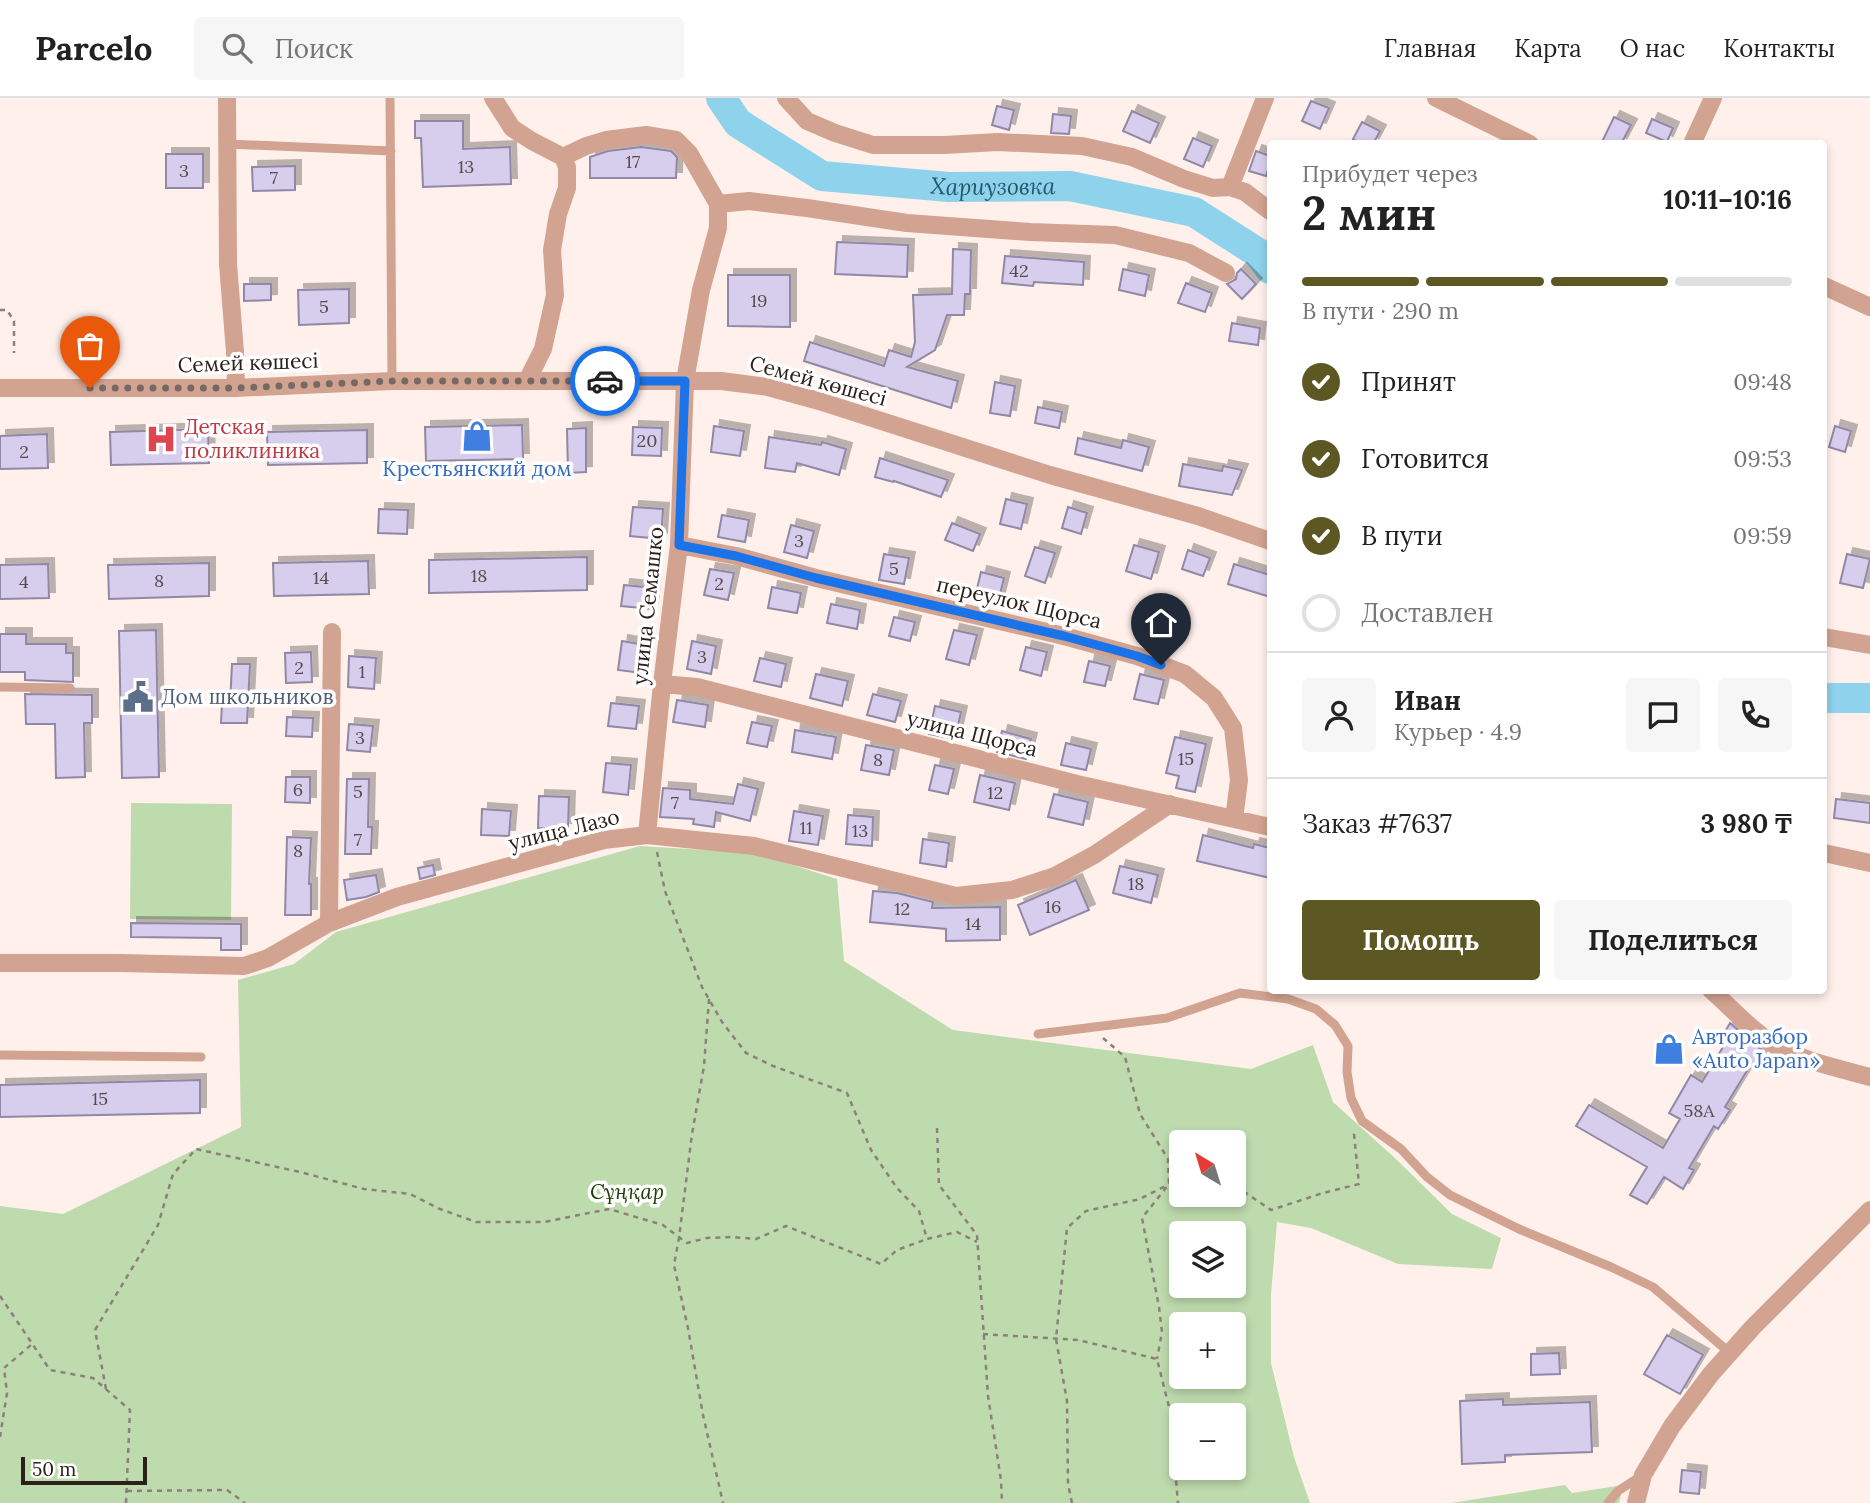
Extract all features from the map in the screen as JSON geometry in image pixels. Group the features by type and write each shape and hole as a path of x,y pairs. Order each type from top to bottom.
{"street":[{"path":"227,98 228,264 236,388"},
{"path":"493,98 512,128 563,157 567,167 567,188 558,214 552,250 555,295 543,349 527,381"},
{"path":"786,98 807,121 835,134 873,145 998,142 1082,146 1132,156 1184,179 1213,188 1230,187 1245,192 1267,209"},
{"path":"1230,187 1265,98"},
{"path":"1436,98 1522,140"},
{"path":"1694,140 1713,98"},
{"path":"563,157 606,140 646,135 676,140 689,153 718,204 749,201 907,223 1115,235 1189,253 1226,273"},
{"name":"улица Семашко","path":"650,835 662,684 679,545 685,381 701,290 718,228 718,204"},
{"path":"1827,287 1870,307"},
{"name":"Семей көшесі","path":"0,388 236,388 393,381 721,381 768,387 819,401 1050,475 1198,516 1267,540"},
{"name":"переулок Щорса","path":"679,545 736,556 816,578 1064,636 1137,656 1185,674 1214,698 1233,728 1239,780 1234,819"},
{"path":"329,923 332,632"},
{"path":"1827,638 1870,645"},
{"name":"улица Щорса","path":"662,684 697,687 1077,784 1267,826"},
{"name":"улица Лазо","path":"0,963 244,966 268,958 329,923 397,897 604,839 650,835 754,846 956,896 1012,890 1055,876 1094,855 1170,804"},
{"path":"1827,854 1870,863"},
{"path":"1715,994 1747,1024 1782,1049 1870,1077"},
{"path":"1636,1503 1643,1475 1672,1426 1711,1374 1870,1210"}],"lane":[{"path":"390,99 393,381"},
{"path":"228,144 390,150"},
{"path":"0,687 70,688"},
{"path":"1038,1034 1167,1018 1240,993 1288,999 1316,1009 1335,1025 1348,1046 1347,1072 1351,1098 1362,1121 1401,1149 1427,1177 1450,1195 1519,1229 1653,1287 1730,1353"},
{"path":"0,1055 201,1057"},
{"path":"1608,1503 1618,1491 1643,1475"}],"path":[{"path":"0,310 7,310 14,321 14,353"},
{"path":"650,835 665,891 702,987 722,1022 746,1053 773,1066 847,1093 871,1150 897,1188 919,1211 927,1239"},
{"path":"709,999 704,1066 674,1265 723,1503"},
{"path":"1090,1027 1125,1057 1140,1114 1168,1159 1169,1184 1142,1218 1162,1332 1157,1359 1170,1411 1178,1503"},
{"path":"1246,1193 1271,1210 1359,1184 1354,1134 1362,1121"},
{"path":"937,1128 939,1185 977,1235 988,1396 1002,1503"},
{"path":"106,1388 95,1330 158,1225 173,1174 196,1149 364,1189 410,1194 476,1222 544,1222 609,1209 663,1225 687,1243 707,1238 756,1239 786,1226 881,1264 897,1250 957,1232 977,1242"},
{"path":"1072,1503 1068,1484 1067,1401 1056,1339 1067,1228 1086,1211 1140,1199 1169,1184"},
{"path":"0,1296 50,1370 93,1378 131,1410 126,1503"},
{"path":"983,1334 1078,1340 1157,1359"},
{"path":"0,1437 7,1394 4,1368 32,1344"},
{"path":"127,1491 226,1490 244,1503"}],"green space":[{"path":"131,803 232,804 231,920 130,919"},
{"name":"Сұңқар","path":"640,846 755,853 837,879 844,961 953,1030 1251,1069 1313,1045 1333,1102 1452,1214 1501,1238 1492,1269 1398,1264 1311,1228 1277,1222 1271,1295 1271,1363 1294,1457 1310,1503 0,1503 0,1206 63,1214 241,1127 238,980 294,964 336,932"},
{"path":"1565,1485 1572,1493 1623,1485 1619,1503 1451,1503"}],"building":[{"path":"1311,101 1329,108 1320,129 1302,121"},
{"path":"997,106 1014,110 1009,130 992,125"},
{"path":"1132,111 1159,123 1150,143 1123,131"},
{"path":"1053,114 1071,116 1069,134 1051,133"},
{"path":"1614,117 1631,125 1623,140 1603,140"},
{"path":"1652,119 1673,128 1668,140 1646,133"},
{"path":"415,121 463,121 463,149 510,147 511,184 423,187 421,138 415,138"},
{"path":"1362,122 1380,131 1375,140 1353,139"},
{"path":"1193,138 1212,146 1203,167 1184,159"},
{"path":"641,147 671,151 677,157 676,178 590,178 590,157 608,151"},
{"path":"1256,151 1267,155 1266,176 1249,171"},
{"path":"166,154 203,154 203,188 166,188"},
{"path":"295,166 295,190 253,191 252,167"},
{"path":"837,242 908,245 907,277 835,274"},
{"path":"953,249 971,250 970,294 965,294 964,315 947,315 935,350 907,367 958,381 951,408 804,361 810,342 884,366 889,350 911,357 915,342 913,295 952,294"},
{"path":"1005,256 1084,262 1083,285 1034,282 1033,286 1002,283"},
{"path":"1123,269 1149,275 1145,296 1119,290"},
{"path":"1241,269 1256,284 1242,299 1227,284 1236,279"},
{"path":"728,275 790,275 790,327 728,326"},
{"path":"1186,283 1212,293 1205,312 1178,303"},
{"path":"244,284 271,284 271,300 244,301"},
{"path":"349,289 349,323 299,325 298,290"},
{"path":"1232,323 1260,328 1258,345 1229,341"},
{"path":"995,382 1015,386 1010,416 990,413"},
{"path":"1038,407 1062,412 1059,428 1035,423"},
{"path":"522,425 523,459 426,461 425,427"},
{"path":"714,426 744,431 740,456 711,452"},
{"path":"1835,426 1851,431 1845,452 1829,447"},
{"path":"633,427 662,428 661,456 632,455"},
{"path":"586,428 586,472 568,473 567,429"},
{"path":"208,429 209,463 111,465 110,432"},
{"path":"367,430 367,463 268,465 267,432"},
{"path":"47,434 48,468 0,469 0,436"},
{"path":"769,437 821,445 822,442 846,449 839,475 797,463 795,472 765,468"},
{"path":"1078,438 1121,448 1123,440 1149,447 1142,471 1075,454"},
{"path":"880,458 948,480 941,497 875,477"},
{"path":"1183,464 1222,471 1223,466 1242,470 1232,495 1179,486"},
{"path":"1006,499 1027,504 1021,529 1000,524"},
{"path":"633,507 663,509 661,539 630,536"},
{"path":"1068,507 1087,513 1081,534 1062,528"},
{"path":"379,509 408,510 407,534 378,533"},
{"path":"722,515 749,520 745,542 718,537"},
{"path":"952,523 980,534 973,551 945,540"},
{"path":"791,525 814,531 807,558 784,552"},
{"path":"1134,545 1159,552 1151,579 1126,571"},
{"path":"1035,547 1055,553 1045,583 1025,576"},
{"path":"1188,550 1210,558 1203,576 1182,569"},
{"path":"884,554 909,558 904,584 879,580"},
{"path":"1847,554 1870,559 1863,588 1840,583"},
{"path":"587,557 587,590 429,593 429,560"},
{"path":"368,561 369,594 274,596 273,563"},
{"path":"209,563 209,596 109,599 108,565"},
{"path":"48,564 49,598 0,599 0,565"},
{"path":"1234,564 1267,574 1267,596 1228,584"},
{"path":"710,569 734,573 728,600 704,595"},
{"path":"981,572 1004,578 997,606 974,601"},
{"path":"624,585 654,588 652,609 621,606"},
{"path":"772,587 801,593 797,613 768,608"},
{"path":"831,604 860,610 857,629 827,623"},
{"path":"894,617 915,622 910,641 889,636"},
{"path":"156,630 159,777 122,778 119,631"},
{"path":"954,630 977,635 969,665 946,659"},
{"path":"0,634 26,634 26,644 66,644 66,653 73,653 73,682 25,680 25,672 0,672"},
{"path":"622,641 645,645 641,673 618,670"},
{"path":"692,641 716,646 711,674 687,669"},
{"path":"1026,647 1047,652 1041,676 1020,670"},
{"path":"311,652 312,682 286,683 285,653"},
{"path":"349,656 376,658 374,689 348,687"},
{"path":"760,658 786,664 781,687 754,681"},
{"path":"1089,661 1110,666 1105,686 1084,682"},
{"path":"232,664 250,664 247,723 221,723 222,703 230,704"},
{"path":"816,674 848,681 842,706 810,698"},
{"path":"1140,674 1164,680 1158,704 1134,699"},
{"path":"25,694 92,695 92,723 84,723 85,777 56,778 55,724 26,724"},
{"path":"873,694 901,701 895,722 867,715"},
{"path":"677,700 708,705 705,727 673,722"},
{"path":"611,703 639,706 636,729 608,726"},
{"path":"935,706 961,712 955,739 929,734"},
{"path":"287,717 313,718 312,737 286,736"},
{"path":"752,722 772,726 767,747 747,743"},
{"path":"349,724 373,726 370,752 347,750"},
{"path":"795,730 836,737 832,759 792,752"},
{"path":"1002,731 1031,739 1026,759 997,752"},
{"path":"1175,737 1206,744 1195,792 1176,788 1179,776 1166,773"},
{"path":"1066,743 1091,749 1086,770 1061,765"},
{"path":"866,745 894,750 889,775 861,770"},
{"path":"606,763 631,765 628,795 603,792"},
{"path":"935,765 954,769 948,794 929,790"},
{"path":"980,775 1015,783 1009,810 974,802"},
{"path":"286,777 310,777 310,803 285,802"},
{"path":"347,779 369,779 368,827 372,827 371,854 345,854"},
{"path":"738,784 758,789 750,821 716,812 714,827 693,824 694,819 660,817 663,788 690,790 690,799 733,804"},
{"path":"1054,794 1088,802 1083,825 1048,817"},
{"path":"539,796 569,797 568,829 538,828"},
{"path":"1836,799 1870,803 1870,823 1834,818"},
{"path":"482,809 511,811 509,836 481,835"},
{"path":"794,811 823,816 818,845 789,841"},
{"path":"848,815 873,817 872,846 846,844"},
{"path":"1203,835 1253,848 1254,844 1267,847 1267,877 1197,861"},
{"path":"287,837 311,838 311,915 285,915"},
{"path":"923,839 949,843 946,867 920,863"},
{"path":"433,865 435,875 420,879 418,868"},
{"path":"1120,866 1158,875 1151,903 1113,893"},
{"path":"376,875 379,892 347,900 344,880"},
{"path":"1076,880 1089,910 1030,935 1018,905"},
{"path":"873,891 897,893 933,902 932,908 1000,907 1000,940 946,941 946,929 870,922"},
{"path":"131,923 241,924 241,950 221,950 221,938 131,937"},
{"path":"1730,1023 1764,1052 1755,1066 1751,1064 1725,1107 1730,1110 1718,1129 1714,1126 1689,1168 1694,1170 1683,1189 1664,1177 1647,1204 1630,1195 1647,1167 1576,1126 1589,1105 1663,1148 1680,1119 1669,1113 1691,1075 1702,1082 1723,1047 1718,1044"},
{"path":"200,1080 200,1113 0,1117 0,1085"},
{"path":"1667,1335 1703,1355 1680,1394 1644,1374"},
{"path":"1559,1353 1560,1374 1531,1375 1531,1354"},
{"path":"1503,1399 1503,1405 1590,1402 1592,1452 1505,1455 1505,1462 1462,1464 1460,1401"},
{"path":"1682,1470 1701,1472 1699,1494 1680,1492"}],"waterway":[{"name":"Хариузовка","path":"721,98 738,123 822,176 949,187 1070,186 1194,212 1258,253 1267,265"},
{"name":"Хариузовка","path":"1827,698 1870,698"}],"way so far":[{"path":"90,388 236,388 393,381 605,381"}],"place":[{"name":"Крестьянский дом","path":"477,436"},
{"name":"Детская поликлиника","path":"161,439"},
{"name":"Дом школьников","path":"138,697"},
{"name":"Авторазбор «Auto Japan»","path":"1669,1049"}],"route":[{"path":"605,381 685,381 679,545 736,556 816,578 1064,636 1161,665"}]}
